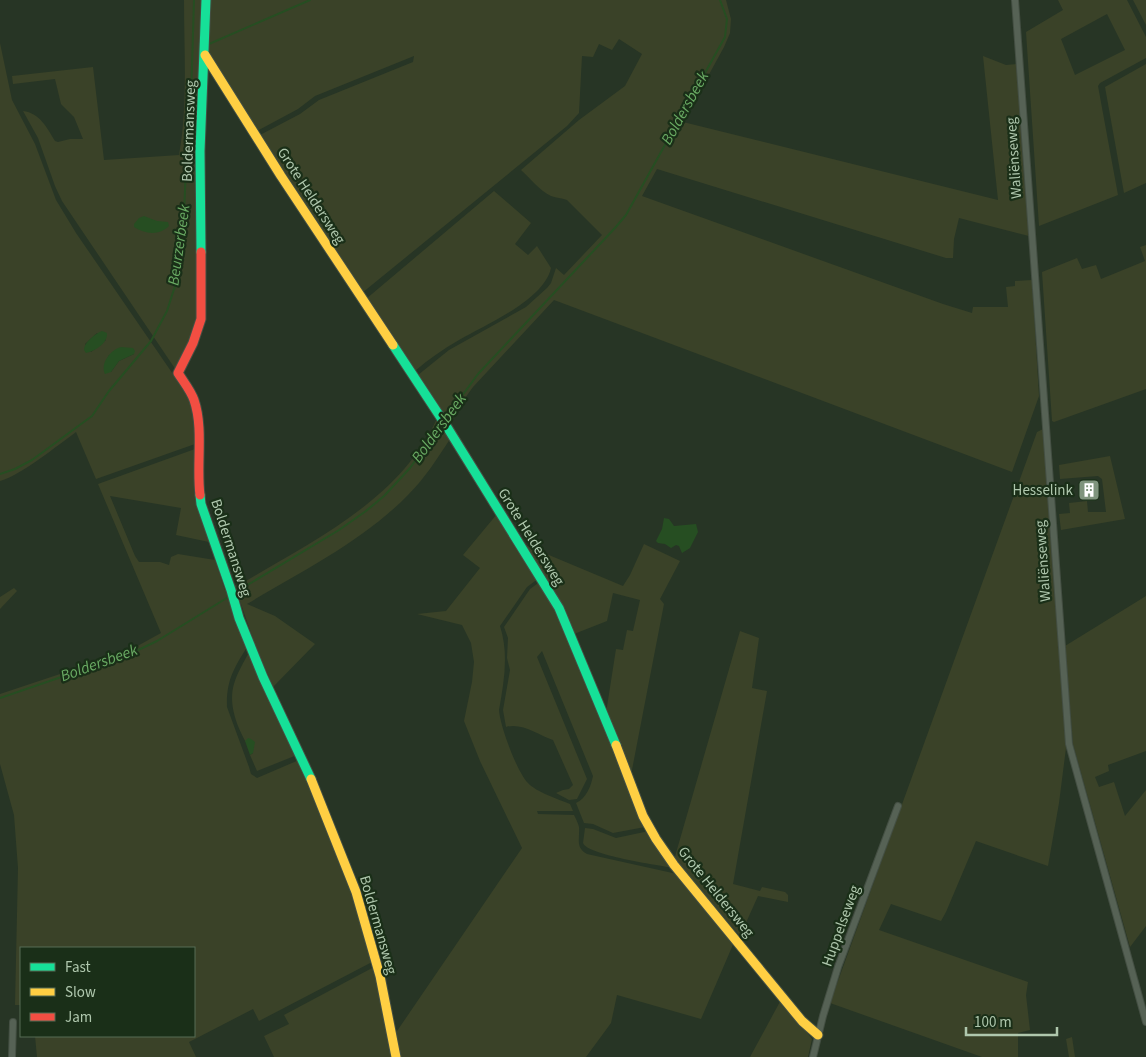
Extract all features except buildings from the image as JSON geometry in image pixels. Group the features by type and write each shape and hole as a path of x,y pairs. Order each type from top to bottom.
{"street":[{"name":"Boldermansweg","path":"206,0 200,151 202,310 195,340 178,373 194,398 198,415 198,481 201,504 233,594 239,618 263,677 317,793 356,892 380,976 396,1057"},
{"name":"Waliënseweg","path":"1016,0 1068,744 1146,1022"},
{"name":"Grote Heldersweg","path":"205,55 281,176 446,426 558,608 624,765 643,816 656,839 674,865 723,922 802,1021 818,1036"},
{"name":"Huppelseweg","path":"813,1057 822,1016 838,967 898,806"},
{"path":"1138,993 1146,991"},
{"path":"12,1057 13,1022"}],"shaded area":[{"path":"184,0 201,0 197,320 178,373 62,201 38,138 23,111 29,112 38,118 46,126 55,141 83,139 74,117 61,104 55,79 13,84 12,76 93,67 104,160 179,155 185,97"},
{"path":"208,0 726,0 731,19 730,33 683,122 998,200 983,56 1006,65 1017,64 1029,236 959,218 954,239 953,258 946,258 657,169 642,196 972,313 973,307 1008,307 1006,287 1015,286 1015,281 1032,280 1039,396 1012,472 554,300 473,387 460,405 449,428 418,375 449,350 526,307 551,283 556,268 564,275 602,235 567,200 547,194 521,170 579,120 625,86 642,54 619,39 612,50 599,44 593,57 582,56 579,113 567,126 362,293 260,135 300,114 319,100 413,62 414,56 315,96 298,109 257,131 208,55"},
{"path":"1058,0 1127,0 1146,37 1146,58 1100,83 1098,86 1118,195 1039,226 1026,32 1063,10","holes":["1107,14 1125,50 1075,75 1061,39"]},
{"path":"1133,0 1146,0 1146,25"},
{"path":"0,43 12,100 35,144 56,200 76,233 188,396 195,410 195,444 96,479 76,432 28,467 0,481","holes":["97,333 106,340 91,352 85,344","134,354 119,361 111,372 105,363 109,355"]},
{"path":"1146,64 1146,183 1124,193 1105,87"},
{"path":"494,191 531,223 515,244 528,255 537,246 551,268 546,280 526,301 499,319 447,347 415,371 366,299"},
{"path":"144,216 157,221 168,222 169,226 156,233 134,227 139,218"},
{"path":"1146,245 1146,389 1054,422 1052,421 1042,272 1077,258 1082,269 1096,265 1101,279 1145,261 1140,247"},
{"path":"102,331 107,333 103,343 86,353 84,347 88,341"},
{"path":"121,347 133,348 134,354 119,361 111,372 105,374 104,366 107,358 113,351"},
{"path":"438,416 450,439 425,475 408,495 372,527 352,541 247,604 275,616 315,644 273,687 239,599 237,600 232,586 241,584 298,551 353,515 379,494 402,471 422,445"},
{"path":"1043,429 1066,748 1048,866 976,841 941,921 891,904 879,930 1028,982 1026,995 1030,1030 1018,1033 1018,1057 982,1057 830,1003 1037,432"},
{"path":"195,449 199,507 209,542 176,535 181,508 110,496 139,562 160,562 169,565 171,557 178,554 215,560 225,590 228,589 247,647 229,682 227,707 251,774 257,778 299,760 357,904 374,961 259,1021 253,1009 189,1042 196,1057 37,1057 35,1037 195,1037 195,947 20,947 20,1005 15,1005 18,868 14,815 0,764 0,694 114,656 132,649 161,633 98,484"},
{"path":"1110,456 1125,519 1061,530 1059,514 1070,513 1069,503 1087,501 1088,512 1106,512 1102,479 1098,476 1060,479 1059,465"},
{"path":"497,514 539,578 527,587 500,626 505,658 499,710 502,727 514,759 528,783 542,792 570,804 573,811 537,811 538,814 574,815 579,827 579,846 587,854 677,874 735,940 701,1019 617,995 611,1023 586,1057 400,1057 395,1034 522,848 480,761 464,721 474,662 471,643 462,625 417,614 446,611 480,568 463,555"},
{"path":"664,518 669,519 674,526 696,524 698,532 690,548 682,553 679,546 676,545 671,548 656,541 662,529"},
{"path":"644,544 680,561 660,599 664,604 631,775 606,713 616,649 623,650 627,630 633,631 640,600 613,593 607,621 574,634 548,581 525,545 623,586"},
{"path":"541,581 553,603 645,827 613,833 593,824 584,823 576,803 585,795 593,776 542,651 537,657 587,779 577,799 569,800 556,793 569,789 573,785 553,740 518,726 506,727 503,710 510,670 507,658 508,638 504,627 530,589"},
{"path":"14,588 17,591 0,609 0,597"},
{"path":"1146,596 1146,751 1108,765 1109,771 1095,777 1099,787 1114,782 1125,816 1146,790 1146,926 1130,947 1073,744 1065,646"},
{"path":"740,631 759,638 752,688 767,691 733,884 760,891 762,887 785,892 788,895 788,902 758,896 740,936 674,860"},
{"path":"249,652 297,755 257,771 250,755 253,753 239,729 232,702 235,680"},
{"path":"248,738 255,742 253,753 250,755 245,741"},
{"path":"585,828 593,829 616,838 649,831 673,868 597,852 583,843"},
{"path":"374,967 394,1057 274,1057 264,1036 289,1024 284,1015"},
{"path":"782,998 812,1039 808,1057 750,1057"},
{"path":"1072,1037 1075,1057 1069,1057 1066,1039"}],"waterway":[{"name":"Beurzerbeek","path":"0,474 32,460 92,416 109,391 151,341 167,311 175,286 183,240 186,166 191,125 194,0"},
{"path":"209,44 310,0"},
{"name":"Boldersbeek","path":"445,419 478,374 626,215 725,37 727,19 720,0"},
{"name":"Boldersbeek","path":"234,593 339,530 366,511 384,496 410,468 442,423"},
{"name":"Boldersbeek","path":"0,698 134,652 157,641 230,596"}],"traffic: fast":[{"path":"201,252 200,151 206,0"},
{"path":"393,345 447,427 559,608 616,745"},
{"path":"200,495 201,504 239,618 263,677 311,779"}],"traffic: slow":[{"path":"205,55 281,176 393,345"},
{"path":"616,745 643,816 674,865 802,1021 818,1035"},
{"path":"311,779 356,892 380,976 396,1057"}],"traffic: jam":[{"path":"200,495 199,423 197,411 191,393 178,373 193,343 201,319 201,252"}],"place":[{"name":"Hesselink","path":"1089,490"}]}
